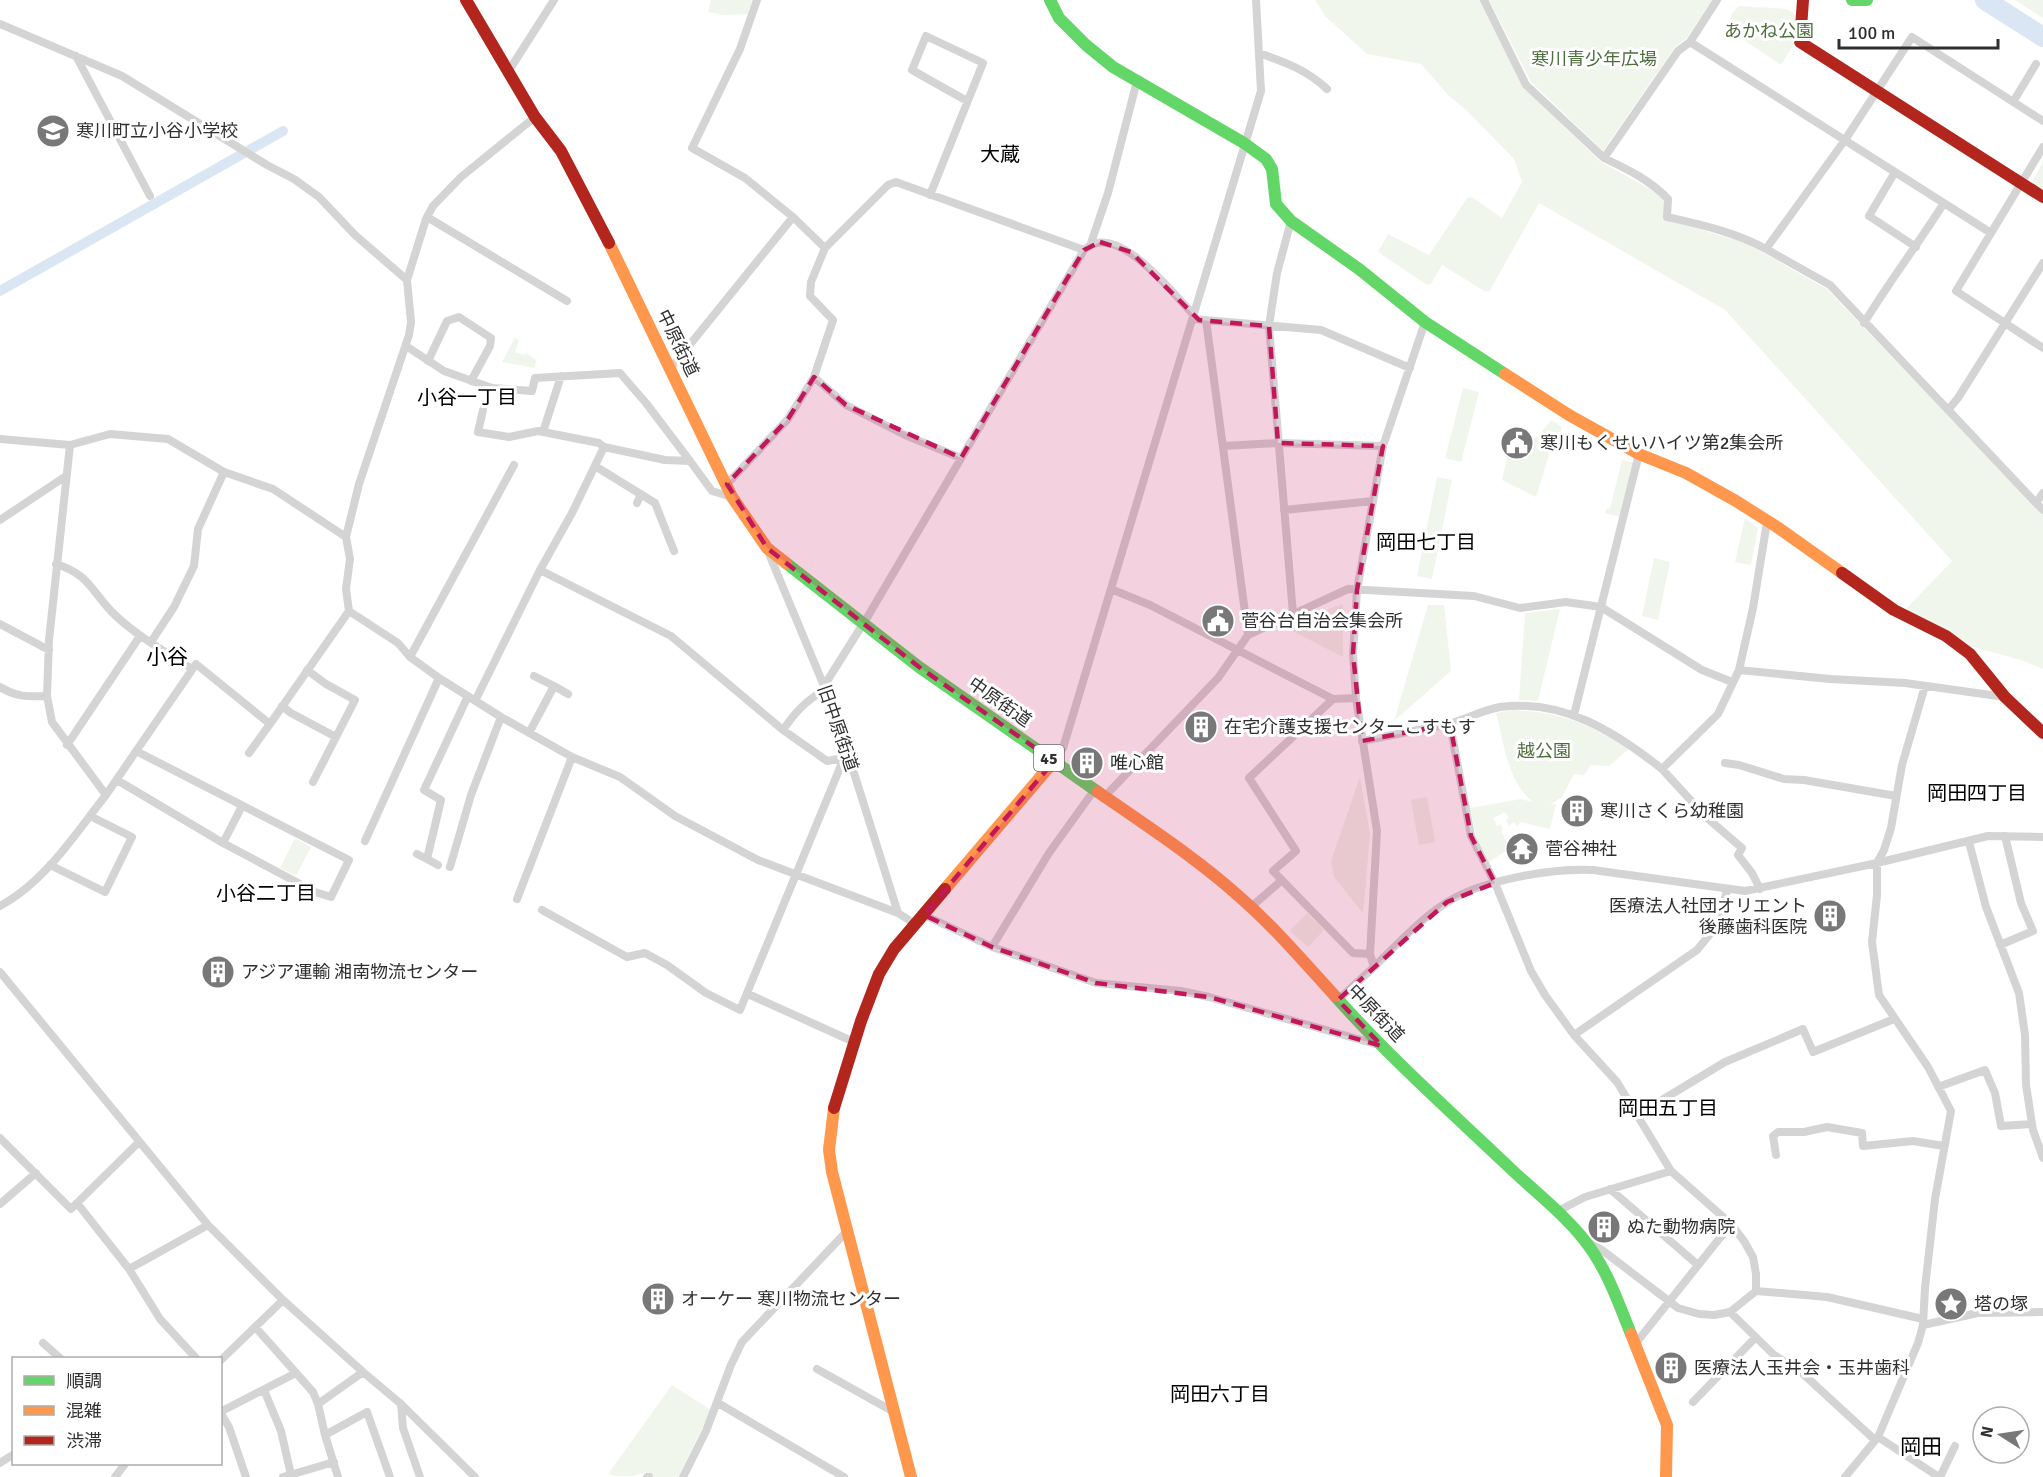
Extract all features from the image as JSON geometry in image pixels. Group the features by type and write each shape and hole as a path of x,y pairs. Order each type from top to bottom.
{"street":[{"name":"中原街道","path":"466,0 535,117 561,150 671,368 732,497 766,548 919,667 1185,852 1251,907 1382,1046 1558,1211 1585,1241 1604,1269 1636,1343 1667,1425 1666,1477"},
{"path":"508,72 554,0"},
{"path":"757,0 740,49 692,148 745,178 793,217 825,248"},
{"path":"1050,0 1059,18 1086,45 1113,67 1244,142 1266,159 1272,169 1276,204 1291,221 1359,269 1425,322 1569,415 1639,454 1686,473 1736,501 1777,527 1894,610 1946,636 1970,654 2005,697 2043,733"},
{"path":"911,1477 832,1172 829,1133 833,1112 854,1042 879,974 894,950 1063,748 1261,91 1256,0"},
{"path":"1484,0 1526,85 1604,158 1631,171 1658,189 1668,200 1667,217 1715,228 1748,239 1830,285 2040,506"},
{"path":"1604,158 1678,51 1690,42 1717,0"},
{"path":"1803,0 1800,42 2043,197"},
{"path":"1852,0 1867,0"},
{"path":"0,24 122,76 245,152 311,189 368,247 407,280"},
{"path":"930,195 983,63 926,36 912,70 967,101"},
{"path":"1766,249 1845,140 1912,37 2043,121"},
{"path":"1690,42 1991,233"},
{"path":"1259,53 1301,68 1314,76 1327,89"},
{"path":"76,56 150,196"},
{"path":"2013,102 2036,64"},
{"path":"783,730 795,712 824,687 1084,250 1091,243 1108,193 1137,81"},
{"path":"249,753 349,611 346,588 350,559 346,537 360,484 406,346 411,322 407,280 427,217 442,195 461,177 535,117"},
{"path":"2043,147 1956,291 2043,348"},
{"path":"1895,172 1869,216 1916,247"},
{"path":"727,484 788,418 814,377 833,320 810,296 811,282 825,248 888,185 896,182 1084,250"},
{"path":"1864,323 1895,273 1916,247 1944,203"},
{"path":"427,217 567,301"},
{"path":"671,368 793,217"},
{"path":"1291,221 1277,273 1269,326 1293,614"},
{"path":"1091,243 1117,245 1131,252 1193,317 1321,330 1410,368"},
{"path":"1948,410 1958,398 2043,263"},
{"path":"428,361 447,321 459,318 491,338 490,346 471,381"},
{"path":"1206,320 1248,635"},
{"path":"1374,967 1370,954 1377,831 1356,698 1353,654 1358,590 1383,446 1425,322"},
{"path":"406,346 444,371 492,388 532,391 535,374 561,376 620,373 646,403 712,491 732,497"},
{"path":"543,432 561,376"},
{"path":"814,377 846,405 905,435 961,458"},
{"path":"483,410 478,432 508,437 538,431 599,443 604,447 665,460 690,461"},
{"path":"0,440 70,445 110,434 168,439 224,472 273,489 346,537"},
{"path":"1223,446 1278,443 1383,446"},
{"path":"70,445 48,650 47,696 52,722 106,795"},
{"path":"427,859 441,800 424,790 471,698 572,513 604,447"},
{"path":"1574,715 1639,454"},
{"path":"410,657 514,465"},
{"path":"595,466 639,498 655,502 674,551"},
{"path":"151,642 174,606 194,567 198,529 224,472"},
{"path":"0,520 66,476"},
{"path":"2040,506 2043,492"},
{"path":"1284,510 1373,501"},
{"path":"1662,769 1718,714 1739,670 1753,608 1767,522"},
{"name":"旧中原街道","path":"766,548 824,687 898,913"},
{"path":"56,564 78,572 114,614 140,636 192,669"},
{"path":"540,570 671,636 783,730 826,761 846,758"},
{"path":"1111,589 1150,605 1333,699 1356,698"},
{"path":"1110,791 1218,678 1248,635 1348,589 1474,596 1520,608 1566,602 1601,607 1702,670 1732,682"},
{"path":"349,611 398,643 410,657 439,678 501,717 572,757 620,777 675,816 758,860 898,913 1096,983 1209,996 1382,1046"},
{"path":"0,624 48,650"},
{"path":"67,745 140,636"},
{"path":"0,906 19,895 50,865 90,816 196,664 270,723"},
{"path":"307,670 326,684 355,700 313,782"},
{"path":"1739,670 1830,679 1905,682 2005,697"},
{"path":"534,676 568,694"},
{"path":"365,841 439,678"},
{"path":"529,733 554,686"},
{"path":"1845,1477 1876,1438 1918,1343 1923,1322 1924,1288 1935,1198 1951,1111 1928,1067 1879,995 1872,942 1877,895 1876,863 1884,850 1891,828 1902,765 1925,686"},
{"path":"0,687 23,697 47,696"},
{"path":"1333,699 1249,778 1296,851 1272,871 1353,953 1370,954"},
{"path":"282,706 336,737"},
{"path":"1362,741 1450,724 1497,708 1537,706 1574,715 1618,735 1662,769 1706,817 1742,848 1738,855 1752,873 1760,889"},
{"path":"450,867 471,795 501,717"},
{"path":"1450,724 1471,836 1495,883 1531,971 1574,1035 1617,1082 1671,1171 1731,1224 1744,1241 1753,1257 1756,1291"},
{"path":"117,780 223,843 315,892 331,897 349,861 136,751"},
{"path":"517,899 572,757"},
{"path":"542,910 627,957 645,953 667,965 706,993 740,1010 846,758"},
{"path":"1725,763 1784,779 1804,780 1896,796"},
{"path":"992,947 1049,853 1095,789"},
{"path":"223,843 242,806"},
{"path":"50,865 105,892 132,837 90,816"},
{"path":"1338,1000 1447,902 1495,883 1573,869 1744,891 1988,836 2043,837"},
{"path":"2000,945 2032,931 2021,903 2005,836"},
{"path":"1969,842 1986,907 2019,993 2025,1035 2026,1085 2032,1124 2043,1158"},
{"path":"417,854 438,865"},
{"path":"1251,907 1282,880"},
{"path":"1574,1035 1697,950 1719,922 1727,890"},
{"path":"0,972 208,1226 283,1300 401,1404 475,1477"},
{"path":"748,994 854,1042"},
{"path":"1637,1115 1725,1062 1803,1029 1813,1052 1894,1019"},
{"path":"1938,1087 1985,1070 1995,1093 2001,1126 2032,1124"},
{"path":"1776,1155 1773,1136 1778,1132 1804,1132 1827,1127 1862,1133 1863,1146 1913,1141 1944,1146"},
{"path":"0,1138 71,1209 138,1143"},
{"path":"1558,1211 1585,1197 1671,1171"},
{"path":"0,1204 36,1173"},
{"path":"1610,1189 1698,1265"},
{"path":"77,1203 129,1269 160,1318 194,1357"},
{"path":"1636,1343 1731,1224"},
{"path":"129,1269 208,1226"},
{"path":"683,1477 706,1431 742,1342 848,1230"},
{"path":"1585,1241 1602,1250 1678,1308 1699,1314 1714,1315 1730,1312 1756,1291 1827,1297 1923,1322 1978,1313 2043,1312"},
{"path":"222,1359 283,1300"},
{"path":"1730,1312 1774,1355 1801,1372 1876,1438 1939,1477 1955,1446"},
{"path":"256,1328 313,1392 338,1477"},
{"path":"1693,1402 1755,1338"},
{"path":"43,1343 58,1357"},
{"path":"817,1369 894,1412"},
{"path":"318,1404 363,1372"},
{"path":"222,1411 296,1373"},
{"path":"264,1390 281,1431 287,1476 334,1462"},
{"path":"718,1403 844,1477"},
{"path":"401,1404 403,1428 420,1477"},
{"path":"325,1435 367,1413 390,1477"},
{"path":"222,1416 246,1477"}],"highlighted area":[{"path":"1100,242 1131,252 1199,320 1269,326 1278,443 1383,446 1357,590 1353,654 1362,741 1450,724 1471,836 1495,883 1447,902 1338,1000 1382,1046 1209,997 1096,983 992,947 924,915 1054,761 919,667 767,548 727,484 788,419 814,377 846,405 961,458 1084,250"}],"green space":[{"path":"711,0 752,0 748,14 724,15 708,12"},
{"path":"1315,0 1480,0 1524,88 1601,162 1657,193 1664,201 1665,219 1746,243 1827,289 2043,515 2043,669 2021,660 1966,645 1904,611 1952,561 1725,310 1539,203 1489,292 1442,265 1431,284 1427,285 1378,252 1388,234 1429,255 1467,198 1472,197 1502,218 1522,182 1514,159 1448,95 1421,64 1367,54 1325,16"},
{"name":"寒川青少年広場","path":"1489,0 1712,0 1687,38 1675,47 1603,151 1531,82"},
{"path":"2015,0 2043,0 2043,18"},
{"name":"あかね公園","path":"1739,6 1787,9 1796,15 1794,44 1781,65 1727,29 1732,13"},
{"path":"2043,161 2043,189 2032,182"},
{"path":"515,337 519,341 515,352 524,355 526,353 536,360 535,368 502,362"},
{"path":"1463,388 1479,392 1461,462 1445,458"},
{"path":"1551,420 1562,427 1556,450 1551,449 1536,497 1502,480 1508,454 1527,459 1533,437 1537,438"},
{"path":"1622,460 1634,463 1621,517 1605,513 1607,508 1610,509"},
{"path":"1437,477 1452,480 1432,579 1417,576"},
{"path":"1745,518 1758,528 1751,565 1735,562"},
{"path":"1654,558 1670,562 1658,620 1642,616"},
{"path":"1343,604 1343,657 1281,625"},
{"path":"1428,605 1444,605 1451,671 1394,721"},
{"path":"1560,609 1538,701 1519,700 1525,613"},
{"name":"越公園","path":"1512,710 1545,713 1574,720 1601,732 1629,749 1609,766 1591,765 1584,775 1574,774 1562,797 1550,805 1556,804 1550,829 1521,822 1517,826 1514,822 1509,826 1506,820 1509,818 1505,812 1493,818 1497,826 1500,824 1503,829 1501,831 1510,848 1488,863 1476,836 1470,808 1521,799 1533,802 1517,784 1504,749 1496,713"},
{"path":"1360,777 1370,834 1363,913 1334,877 1331,861"},
{"path":"1427,797 1435,842 1419,845 1411,800"},
{"path":"295,838 311,847 296,876 280,868"},
{"path":"1307,913 1324,930 1308,947 1290,931"},
{"path":"672,1385 711,1410 678,1477 654,1477 646,1472 627,1476 608,1474"}],"waterway":[{"path":"1985,0 2043,37"},
{"path":"0,291 283,131"}],"traffic: fast":[{"path":"1050,0 1059,18 1086,45 1113,67 1244,143 1266,159 1272,169 1276,204 1291,221 1359,269 1425,322 1505,374"},
{"path":"1852,0 1867,0"},
{"path":"786,563 919,667 1098,792"},
{"path":"1335,996 1399,1062 1558,1212 1585,1241 1606,1274 1631,1334"}],"traffic: slow":[{"path":"609,243 732,497 767,548 786,563"},
{"path":"1505,374 1569,415 1639,454 1686,473 1736,501 1842,573"},
{"path":"945,889 1054,761"},
{"path":"1098,792 1172,843 1225,884 1255,910 1335,996"},
{"path":"834,1108 829,1150 832,1172 911,1477"},
{"path":"1631,1334 1667,1425 1666,1477"}],"traffic: jam":[{"path":"466,0 535,117 561,151 609,243"},
{"path":"1803,0 1800,42 2043,197"},
{"path":"1842,573 1894,610 1946,636 1970,654 2005,697 2043,733"},
{"path":"834,1108 861,1021 879,974 894,949 945,889"}],"place":[{"name":"寒川町立小谷小学校","path":"53,131"},
{"name":"寒川もくせいハイツ第2集会所","path":"1517,443"},
{"name":"菅谷台自治会集会所","path":"1218,621"},
{"name":"在宅介護支援センターこすもす","path":"1201,727"},
{"name":"唯心館","path":"1087,763"},
{"name":"寒川さくら幼稚園","path":"1577,811"},
{"name":"菅谷神社","path":"1522,849"},
{"name":"医療法人社団オリエント 後藤歯科医院","path":"1830,916"},
{"name":"アジア運輸 湘南物流センター","path":"218,972"},
{"name":"ぬた動物病院","path":"1604,1227"},
{"name":"オーケー 寒川物流センター","path":"658,1299"},
{"name":"塔の塚","path":"1951,1304"},
{"name":"医療法人玉井会・玉井歯科","path":"1671,1368"}],"district":[{"name":"大蔵","path":"1000,154"},
{"name":"小谷一丁目","path":"467,397"},
{"name":"岡田七丁目","path":"1426,542"},
{"name":"小谷","path":"167,657"},
{"name":"岡田四丁目","path":"1977,793"},
{"name":"小谷二丁目","path":"266,893"},
{"name":"岡田五丁目","path":"1668,1108"},
{"name":"岡田六丁目","path":"1220,1394"},
{"name":"岡田","path":"1921,1447"}]}
